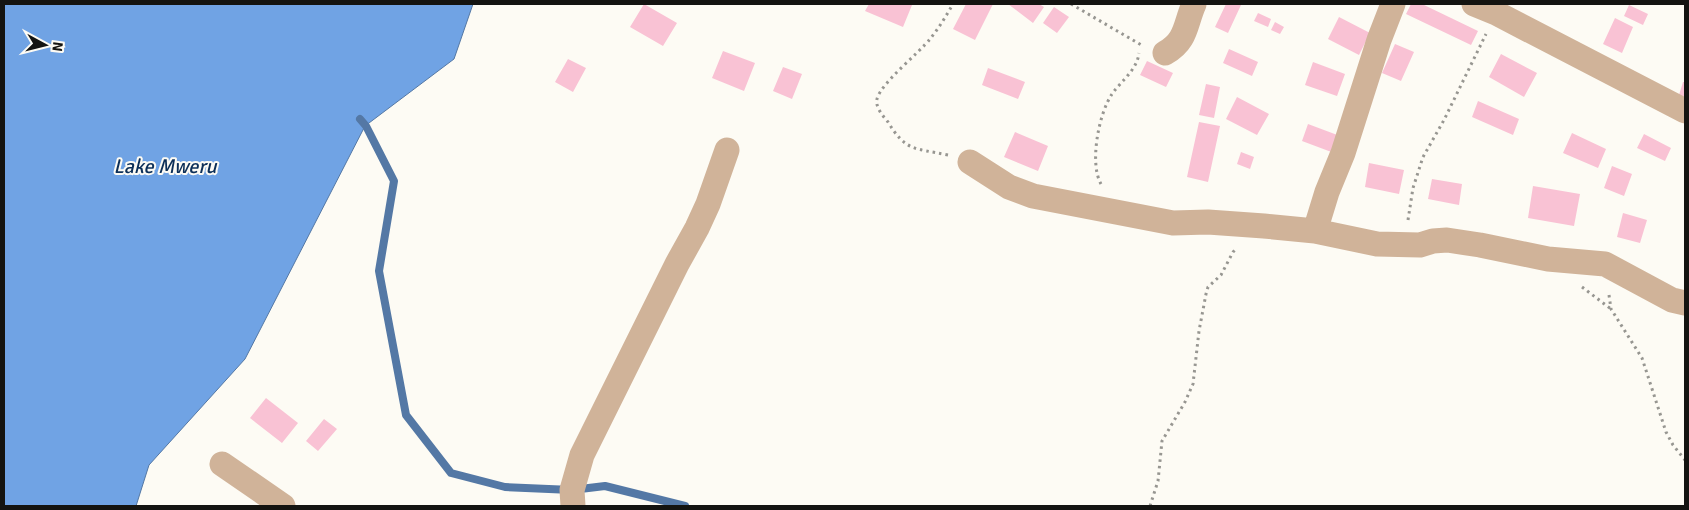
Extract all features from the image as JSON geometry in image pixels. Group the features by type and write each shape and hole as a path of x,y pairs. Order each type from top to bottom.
{"street":[{"path":"1165,52 1173,49 1182,38 1194,4"},
{"path":"1315,232 1327,192 1343,153 1379,40 1393,4"},
{"path":"1485,8 1685,111"},
{"path":"573,506 572,490 582,455 677,264 697,228 708,204 727,150"},
{"path":"970,162 1009,187 1033,196 1173,223 1208,222 1264,226 1315,232 1377,244 1404,246 1447,240 1548,259 1605,264 1672,300 1685,303"},
{"path":"222,464 283,506"}],"path":[{"path":"954,4 929,40 885,86 877,98 877,104 896,136 909,147 970,162"},
{"path":"1072,4 1140,45 1165,52"},
{"path":"1404,246 1413,188 1423,157 1444,120 1485,8"},
{"path":"1116,212 1098,179 1095,165 1097,140 1111,96 1136,64 1140,45"},
{"path":"1150,506 1158,481 1162,441 1186,402 1193,384 1199,331 1208,287 1221,276 1233,252 1264,226"},
{"path":"1605,264 1611,309 1642,358 1666,432 1673,445 1685,460"}],"water":[{"name":"Lake Mweru","path":"4,4 473,4 454,59 365,126 245,359 149,465 136,506 4,506"}],"building":[{"path":"644,4 677,23 663,46 630,27"},
{"path":"869,4 912,5 903,27 865,11"},
{"path":"966,4 993,4 975,40 953,29"},
{"path":"1008,4 1039,4 1044,7 1033,23"},
{"path":"1226,4 1241,5 1228,33 1215,27"},
{"path":"1411,4 1422,4 1478,31 1471,45 1406,14"},
{"path":"1629,5 1648,14 1643,25 1624,16"},
{"path":"1054,7 1069,17 1057,33 1043,23"},
{"path":"1258,13 1271,19 1268,27 1254,21"},
{"path":"1339,17 1370,33 1359,55 1328,39"},
{"path":"1615,18 1633,27 1622,53 1603,44"},
{"path":"1275,22 1284,27 1280,34 1271,30"},
{"path":"1395,44 1414,52 1401,81 1382,73"},
{"path":"1229,49 1258,62 1252,76 1223,63"},
{"path":"723,51 755,63 744,91 712,78"},
{"path":"1501,54 1537,73 1524,97 1489,77"},
{"path":"568,59 586,68 573,92 555,82"},
{"path":"1147,61 1173,73 1166,87 1140,75"},
{"path":"1313,62 1345,74 1337,96 1305,85"},
{"path":"783,67 802,74 792,99 773,91"},
{"path":"988,68 1025,82 1018,99 982,85"},
{"path":"1683,82 1685,82 1685,97 1679,95"},
{"path":"1206,84 1220,87 1214,118 1199,115"},
{"path":"1237,97 1269,114 1257,135 1226,119"},
{"path":"1478,101 1519,119 1513,135 1472,117"},
{"path":"1199,122 1220,126 1208,182 1187,177"},
{"path":"1308,124 1340,136 1334,153 1302,141"},
{"path":"1015,132 1048,146 1038,171 1004,157"},
{"path":"1572,133 1606,149 1598,168 1563,153"},
{"path":"1644,134 1671,148 1665,161 1637,148"},
{"path":"1241,152 1254,157 1250,169 1237,164"},
{"path":"1369,163 1404,170 1399,194 1365,187"},
{"path":"1612,166 1632,174 1624,196 1604,188"},
{"path":"1432,179 1462,184 1459,205 1428,199"},
{"path":"1533,186 1580,194 1574,226 1528,218"},
{"path":"1623,213 1647,220 1640,243 1617,237"},
{"path":"266,398 298,423 282,443 250,418"},
{"path":"324,419 337,429 318,451 306,441"}],"waterway":[{"path":"360,119 366,126 394,181 379,271 406,415 451,473 505,487 572,490 605,486 685,506"}]}
